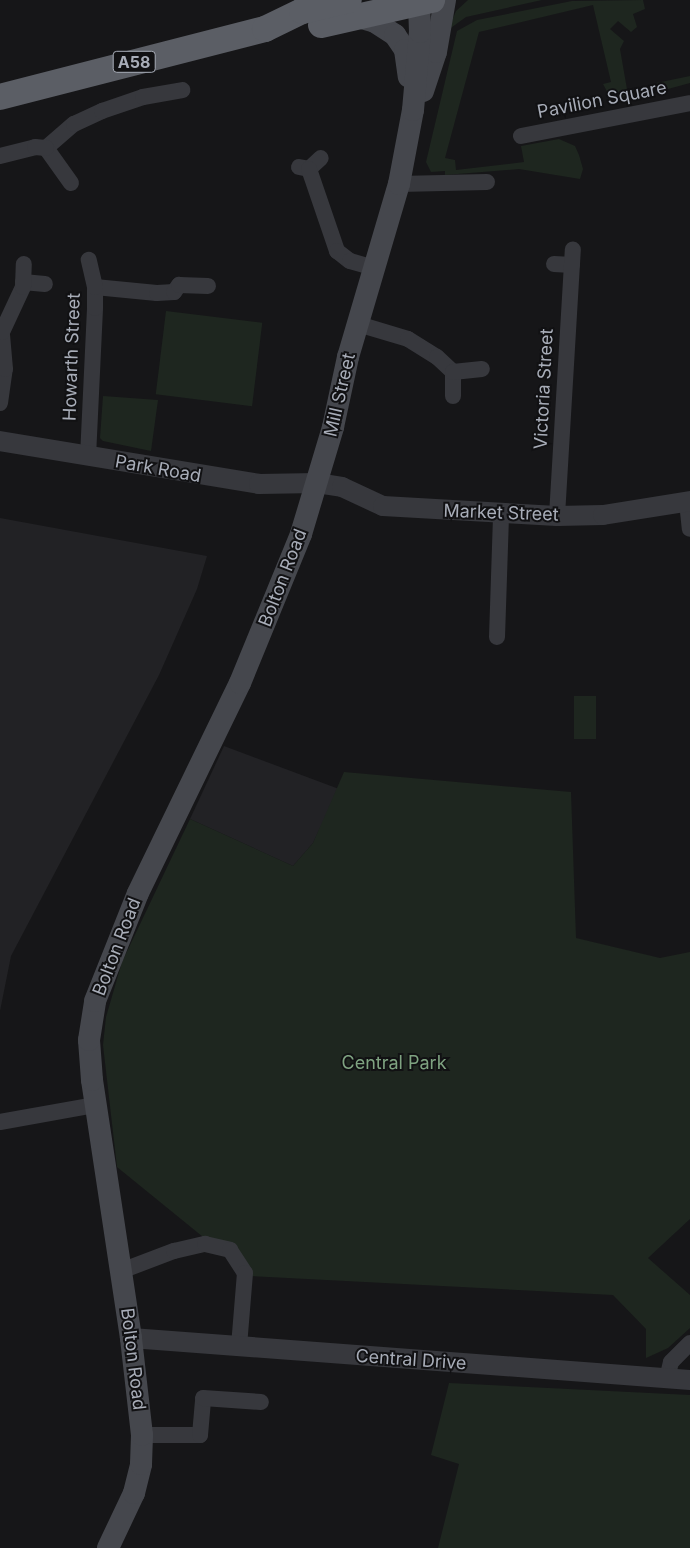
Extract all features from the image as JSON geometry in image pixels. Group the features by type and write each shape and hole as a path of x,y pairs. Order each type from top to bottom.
{"highway":[{"name":"A58","path":"1,97 265,29 302,10 354,8 423,1"}],"main road":[{"name":"Mill Street","path":"413,110 428,82 445,0"},
{"name":"Mill Street","path":"305,521 317,483 358,324 399,184 413,110 423,1"},
{"path":"354,8 386,28 405,50 413,110"},
{"name":"Bolton Road","path":"108,1548 136,1485 142,1435 131,1338 95,1105 89,1040 100,982 166,832 240,683 305,521"}],"street":[{"path":"0,156 35,147 46,148 74,124 102,110 143,97 182,90"},
{"name":"Pavilion Square","path":"522,136 690,103"},
{"path":"46,148 71,183"},
{"path":"321,158 304,168 327,227 342,257 375,268"},
{"path":"399,184 487,182"},
{"name":"Victoria Street","path":"554,264 573,257 557,516"},
{"name":"Howarth Street","path":"88,457 95,287 89,260"},
{"path":"0,402 5,369 2,332 23,282 24,264"},
{"path":"23,282 46,284"},
{"path":"95,287 156,293 174,292 179,285 208,286"},
{"path":"358,324 408,339 437,357 453,372 453,396"},
{"path":"453,372 482,369"},
{"name":"Park Road","path":"0,441 259,484 317,483"},
{"name":"Market Street","path":"317,483 342,487 383,506 502,514 557,516 603,514 688,501"},
{"path":"688,501 690,530"},
{"path":"497,637 502,514"},
{"path":"0,1122 95,1105"},
{"path":"121,1271 174,1251 211,1244 232,1252 245,1273 239,1346"},
{"name":"Central Drive","path":"131,1338 690,1380"},
{"path":"667,1379 671,1362 690,1343"},
{"path":"142,1435 200,1435 203,1398 261,1402"}],"shaded area":[{"path":"0,518 207,556 197,589 159,675 11,956 0,1011"},
{"path":"224,746 339,789 313,843 293,866 190,819"}],"green space":[{"path":"468,0 542,0 466,17 448,30 456,11"},
{"path":"643,0 645,9 633,14 637,27 631,32 618,21 610,29 624,41 620,49 628,95 616,99 610,97 603,84 611,82 593,5 479,32 445,158 455,160 456,170 524,162 521,146 559,139 575,146 583,169 580,179 519,169 445,175 445,171 431,172 426,162 457,31 477,20 572,1"},
{"path":"690,76 690,83 657,92 655,88 656,83"},
{"path":"166,311 262,323 252,406 156,394"},
{"path":"103,396 158,400 151,451 103,441 100,438"},
{"path":"574,696 596,696 596,739 574,739"},
{"name":"Central Park","path":"344,772 571,792 576,938 660,958 690,952 690,1219 648,1258 690,1295 690,1328 668,1348 646,1358 646,1329 613,1295 251,1276 117,1167 103,1045 106,1017 122,962 190,819 293,866 313,843"},
{"path":"449,1383 690,1395 690,1548 438,1548 459,1464 431,1455"}]}
